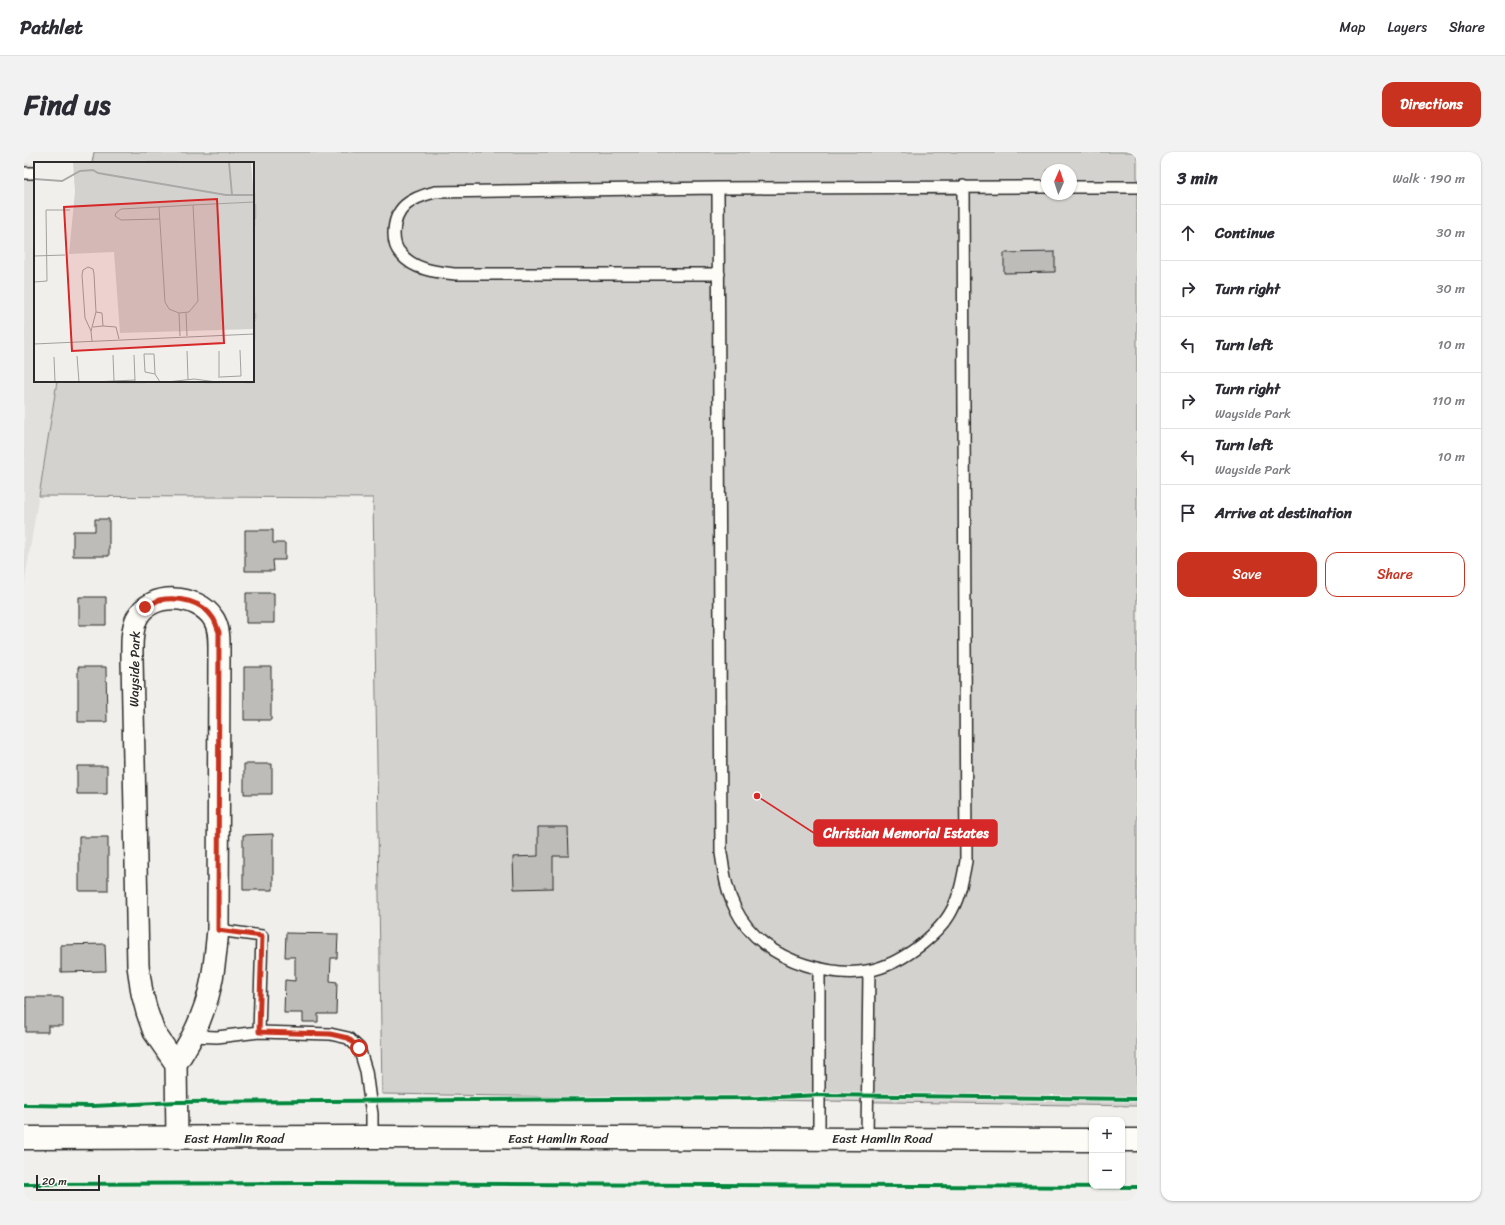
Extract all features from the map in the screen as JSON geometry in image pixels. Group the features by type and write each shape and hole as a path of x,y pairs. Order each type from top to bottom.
{"street":[{"name":"Wayside Park","path":"174,599 190,602 204,608 214,618 219,632 218,930 214,974 202,1015 176,1064 154,1032 142,993 138,966 132,638 137,618 145,607 158,601 174,599"},
{"path":"176,1064 177,1138"},
{"name":"East Hamlin Road","path":"24,1138 372,1137 1089,1140"},
{"path":"1125,1140 1137,1140"}],"lane":[{"path":"718,188 721,852 725,884 735,909 752,933 771,949 794,961 819,969 845,973 869,972 895,962 914,950 936,932 952,911 961,888 966,861 963,186"},
{"path":"719,274 455,274 430,272 412,264 400,254 394,241 395,226 398,214 408,203 419,196 435,192 718,188 1041,187"},
{"path":"1077,187 1137,187"},
{"path":"218,930 262,936 259,1032"},
{"path":"819,969 819,1138"},
{"path":"867,1138 869,972"},
{"path":"192,1036 217,1037 259,1032 330,1034 348,1038 359,1048 366,1071 371,1107 372,1137"}],"shaded area":[{"path":"94,152 1137,152 1137,1106 382,1094 373,498 39,496 57,382 254,382 254,162 92,162"},
{"path":"24,163 34,164 34,382 57,382 24,586"}],"building":[{"path":"1055,252 1055,272 1004,273 1004,253"},
{"path":"95,519 109,519 109,556 73,556 73,531 95,531"},
{"path":"245,530 273,530 273,543 285,543 285,560 273,560 274,571 245,571"},
{"path":"246,593 274,593 274,623 246,623"},
{"path":"79,597 106,597 106,625 79,625"},
{"path":"78,667 106,667 107,722 78,722"},
{"path":"244,667 271,667 271,720 244,720"},
{"path":"244,764 272,764 272,794 244,794"},
{"path":"77,766 107,766 107,794 77,794"},
{"path":"538,827 568,827 569,856 553,856 553,888 514,889 513,857 538,856"},
{"path":"273,834 273,890 243,890 243,835"},
{"path":"79,837 108,837 108,891 79,891"},
{"path":"286,933 338,934 337,958 331,958 330,981 337,982 336,1014 318,1014 318,1022 303,1022 303,1013 284,1013 285,980 295,981 295,957 285,957"},
{"path":"105,944 106,971 61,972 61,945"},
{"path":"26,997 63,997 63,1026 48,1026 48,1032 26,1032"}],"cycle path":[{"path":"24,1105 93,1106 177,1102 759,1098 820,1095 1137,1099"},
{"path":"24,1184 322,1183 1137,1187"}],"place":[{"name":"Christian Memorial Estates","path":"757,796"}],"route":[{"path":"145,607 158,601 174,599 190,602 204,608 214,618 219,632 218,930 262,936 259,1032 330,1034 348,1038 359,1048"}]}
